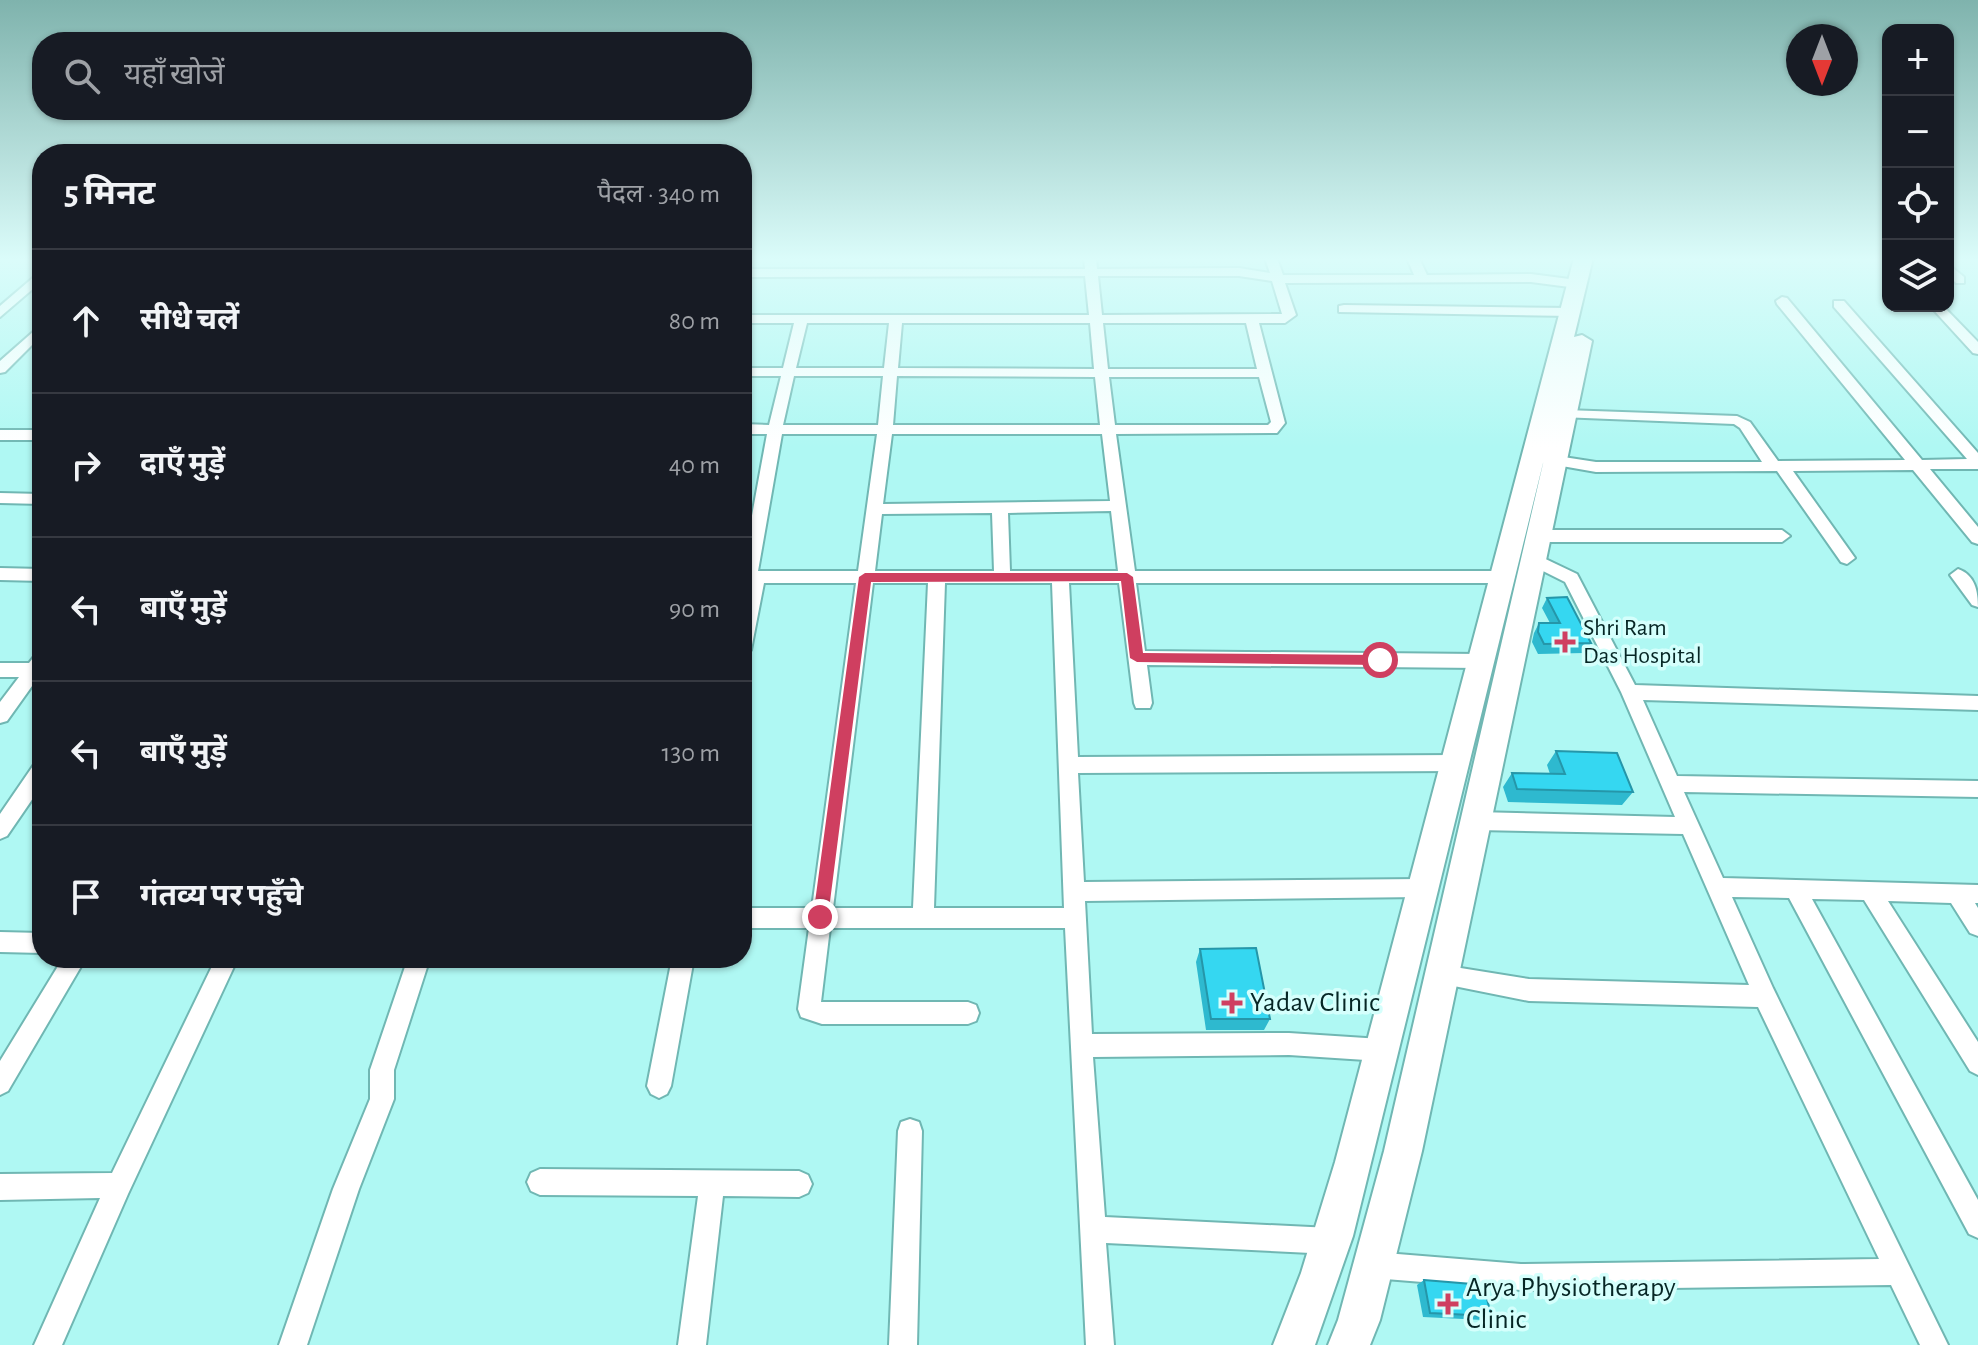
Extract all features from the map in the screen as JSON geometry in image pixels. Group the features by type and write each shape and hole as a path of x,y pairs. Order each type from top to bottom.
{"main road":[{"path":"1349,1345 1373,1265 1442,975 1537,548 1544,459 1570,321"},
{"path":"1294,1345 1315,1295 1361,1141 1381,1050 1502,577 1544,459 1565,414 1587,321"}],"street":[{"path":"752,560 775,429 801,321"},
{"path":"896,321 875,509 809,1009 813,1012 968,1013"},
{"path":"1096,321 1143,703"},
{"path":"1214,321 1261,321"},
{"path":"1798,321 1978,538"},
{"path":"1854,321 1978,463"},
{"path":"1950,321 1978,350"},
{"path":"752,429 1272,430 1278,423 1252,322"},
{"path":"0,369 32,338"},
{"path":"752,372 1263,373"},
{"path":"1565,414 1737,420 1745,425 1847,558"},
{"path":"0,435 32,435"},
{"path":"1544,459 1635,468 1978,463"},
{"path":"0,498 32,499"},
{"path":"875,509 1117,506"},
{"path":"1000,508 1002,577"},
{"path":"1537,548 1782,536"},
{"path":"1537,548 1571,578 1630,692 1765,996 1934,1345"},
{"path":"0,574 32,575"},
{"path":"1958,575 1978,601"},
{"path":"923,917 937,576"},
{"path":"752,577 1502,577"},
{"path":"1060,577 1081,1046 1100,1345"},
{"path":"1137,658 1480,661"},
{"path":"0,670 32,665"},
{"path":"0,716 32,672"},
{"path":"1630,692 1978,703"},
{"path":"1069,765 1456,763"},
{"path":"0,830 32,784"},
{"path":"1673,784 1978,789"},
{"path":"1477,821 1692,826"},
{"path":"1717,887 1968,894 1978,926"},
{"path":"1074,892 1422,888"},
{"path":"1795,889 1978,1225"},
{"path":"1871,893 1978,1063"},
{"path":"752,918 1075,918"},
{"path":"0,942 32,943"},
{"path":"0,1083 69,968"},
{"path":"48,1345 119,1185 222,968"},
{"path":"293,1345 346,1189 382,1099 382,1070 416,968"},
{"path":"659,1086 681,968"},
{"path":"1442,975 1529,990 1765,996"},
{"path":"1081,1046 1289,1044 1381,1050"},
{"path":"903,1345 910,1131"},
{"path":"540,1182 799,1184"},
{"path":"692,1345 712,1182"},
{"path":"0,1187 119,1185"},
{"path":"1093,1229 1331,1241"},
{"path":"1373,1265 1521,1277 1897,1272"}],"building":[{"path":"1567,597 1591,643 1544,644 1538,632 1539,623 1560,623 1547,598"},
{"path":"1556,751 1617,753 1633,792 1517,789 1512,773 1565,774"},
{"path":"1256,948 1270,1019 1211,1019 1200,949"},
{"path":"1424,1280 1484,1285 1491,1316 1430,1313"}],"place":[{"name":"Shri Ram Das Hospital","path":"1565,642"},
{"name":"Yadav Clinic","path":"1232,1003"},
{"name":"Arya Physiotherapy Clinic","path":"1448,1304"}],"route":[{"path":"820,917 865,577 1127,577 1137,658 1380,660"}]}
